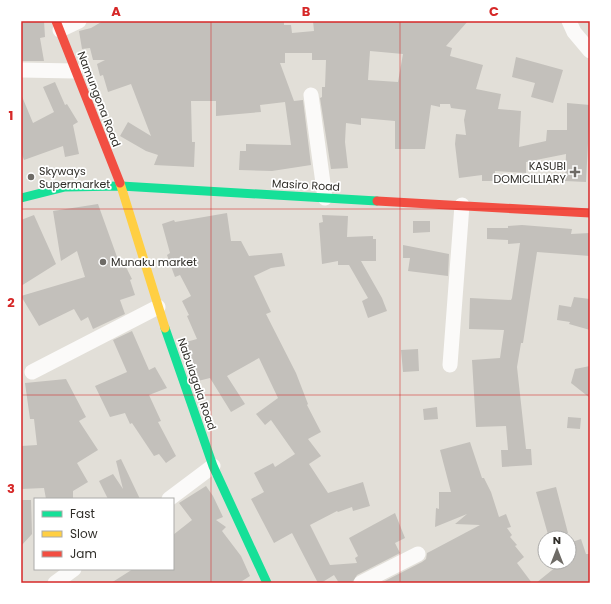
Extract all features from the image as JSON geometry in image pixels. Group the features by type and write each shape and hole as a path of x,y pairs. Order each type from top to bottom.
{"street":[{"path":"58,26 79,21"},
{"path":"569,21 574,32 590,51"},
{"name":"Namungona Road","path":"58,26 121,186"},
{"path":"21,70 75,71"},
{"path":"311,95 324,198"},
{"name":"Masiro Road","path":"21,198 65,187 121,186 590,212"},
{"name":"Nabulagala Road","path":"121,186 158,307 213,466 267,583"},
{"path":"450,365 462,205"},
{"path":"32,372 158,307"},
{"path":"170,498 213,466"},
{"path":"361,583 418,554"},
{"path":"55,583 73,570"}],"building":[{"path":"44,21 45,37 40,38 44,61 21,61 21,22"},
{"path":"103,21 284,21 284,25 291,25 292,33 314,31 313,21 468,21 446,46 452,48 450,56 483,65 476,89 501,94 498,109 521,111 519,147 546,141 547,130 567,130 567,103 590,105 586,182 565,181 566,154 526,162 526,173 495,171 495,181 482,181 482,175 459,178 455,144 456,134 466,135 464,120 466,110 451,108 450,104 440,104 440,107 431,105 425,149 395,149 395,121 361,118 361,125 346,123 345,142 348,168 331,169 320,98 322,97 322,87 325,87 326,60 312,60 312,53 285,53 285,63 280,63 294,101 303,100 311,165 272,171 239,170 240,151 246,151 246,144 291,145 285,102 260,105 261,112 216,116 216,101 191,101 192,142 195,142 194,167 154,165 158,155 146,151 120,136 128,122 151,136 131,84 108,92 103,75 100,76 97,64 105,60 93,60 90,48 82,49 79,31 91,28","holes":["370,51 403,54 398,82 368,80"]},
{"path":"516,57 563,70 553,103 531,97 535,83 512,77"},
{"path":"55,82 65,105 67,104 78,122 73,125 79,154 65,157 63,146 24,160 21,152 21,94 33,123 54,112 43,87"},
{"path":"98,204 121,268 125,265 132,279 130,280 135,295 120,300 125,314 93,329 88,317 81,321 74,309 39,326 21,296 85,277 77,251 61,261 53,211"},
{"path":"227,213 231,241 241,241 249,256 282,253 285,266 271,268 254,276 271,312 266,314 296,373 308,404 307,405 321,432 308,439 321,456 309,464 328,493 363,482 370,506 353,511 352,507 338,512 337,511 310,525 330,565 357,563 355,558 358,556 349,538 395,513 405,538 395,543 400,553 357,575 352,583 339,583 334,575 321,583 318,583 292,533 274,543 251,499 264,492 254,473 273,463 275,467 295,454 271,420 265,425 256,414 278,398 259,358 227,376 245,404 231,412 210,378 198,381 186,342 197,339 187,316 189,315 182,301 191,296 180,275 175,277 167,255 170,253 162,224 174,220 175,222"},
{"path":"34,215 56,264 21,286 21,220"},
{"path":"322,215 348,216 347,237 373,236 373,239 376,239 376,261 361,261 382,298 387,311 368,318 362,301 368,298 349,265 338,265 338,261 322,264 319,223 323,222"},
{"path":"413,221 430,221 430,232 413,233"},
{"path":"522,225 572,229 571,234 590,233 590,256 537,252 523,343 521,343 517,367 526,449 531,449 532,465 502,467 501,450 508,450 506,426 476,427 472,360 500,358 504,330 469,329 470,298 511,300 520,243 508,244 508,240 487,239 487,228 508,228 508,226"},
{"path":"403,245 449,254 448,276 408,271 410,258 403,258"},
{"path":"574,297 590,299 590,330 569,324 570,322 557,320 559,305 571,307"},
{"path":"132,331 149,370 155,367 167,388 149,395 161,421 158,422 176,456 166,463 159,454 154,456 132,423 130,424 125,413 110,417 95,386 127,372 113,340"},
{"path":"418,349 419,371 403,372 401,350"},
{"path":"590,366 590,398 571,383 575,369"},
{"path":"66,379 86,417 79,421 98,450 77,463 88,482 73,491 73,498 46,498 44,488 21,489 21,446 37,445 34,419 30,419 25,383"},
{"path":"437,407 438,419 424,420 423,409"},
{"path":"568,417 581,418 580,429 567,428"},
{"path":"470,442 482,478 484,478 491,492 499,517 506,514 511,527 507,528 512,535 510,537 524,557 517,563 532,583 381,583 422,562 426,559 427,553 480,525 455,524 467,514 435,527 436,508 439,509 439,492 451,492 440,450"},
{"path":"121,459 140,498 108,498 99,481 113,474 123,489 116,461"},
{"path":"206,486 213,496 223,517 216,520 226,527 222,531 241,556 250,576 239,583 111,583 131,570 174,570 174,534 192,520 179,503"},
{"path":"556,487 567,530 547,530 536,492"},
{"path":"21,500 31,500 32,534 21,546"},
{"path":"581,539 586,554 590,554 590,579 586,583 536,583 552,570 577,570 577,540"}],"traffic: fast":[{"path":"21,198 65,187 121,186 377,201"},
{"path":"165,328 213,466 267,583"}],"traffic: slow":[{"path":"120,183 165,328"}],"traffic: jam":[{"path":"56,21 120,183"},
{"path":"377,201 590,213"}],"place":[{"name":"KASUBI DOMICILLIARY","path":"575,172"},
{"name":"Skyways Supermarket","path":"31,177"},
{"name":"Munaku market","path":"103,262"}]}
